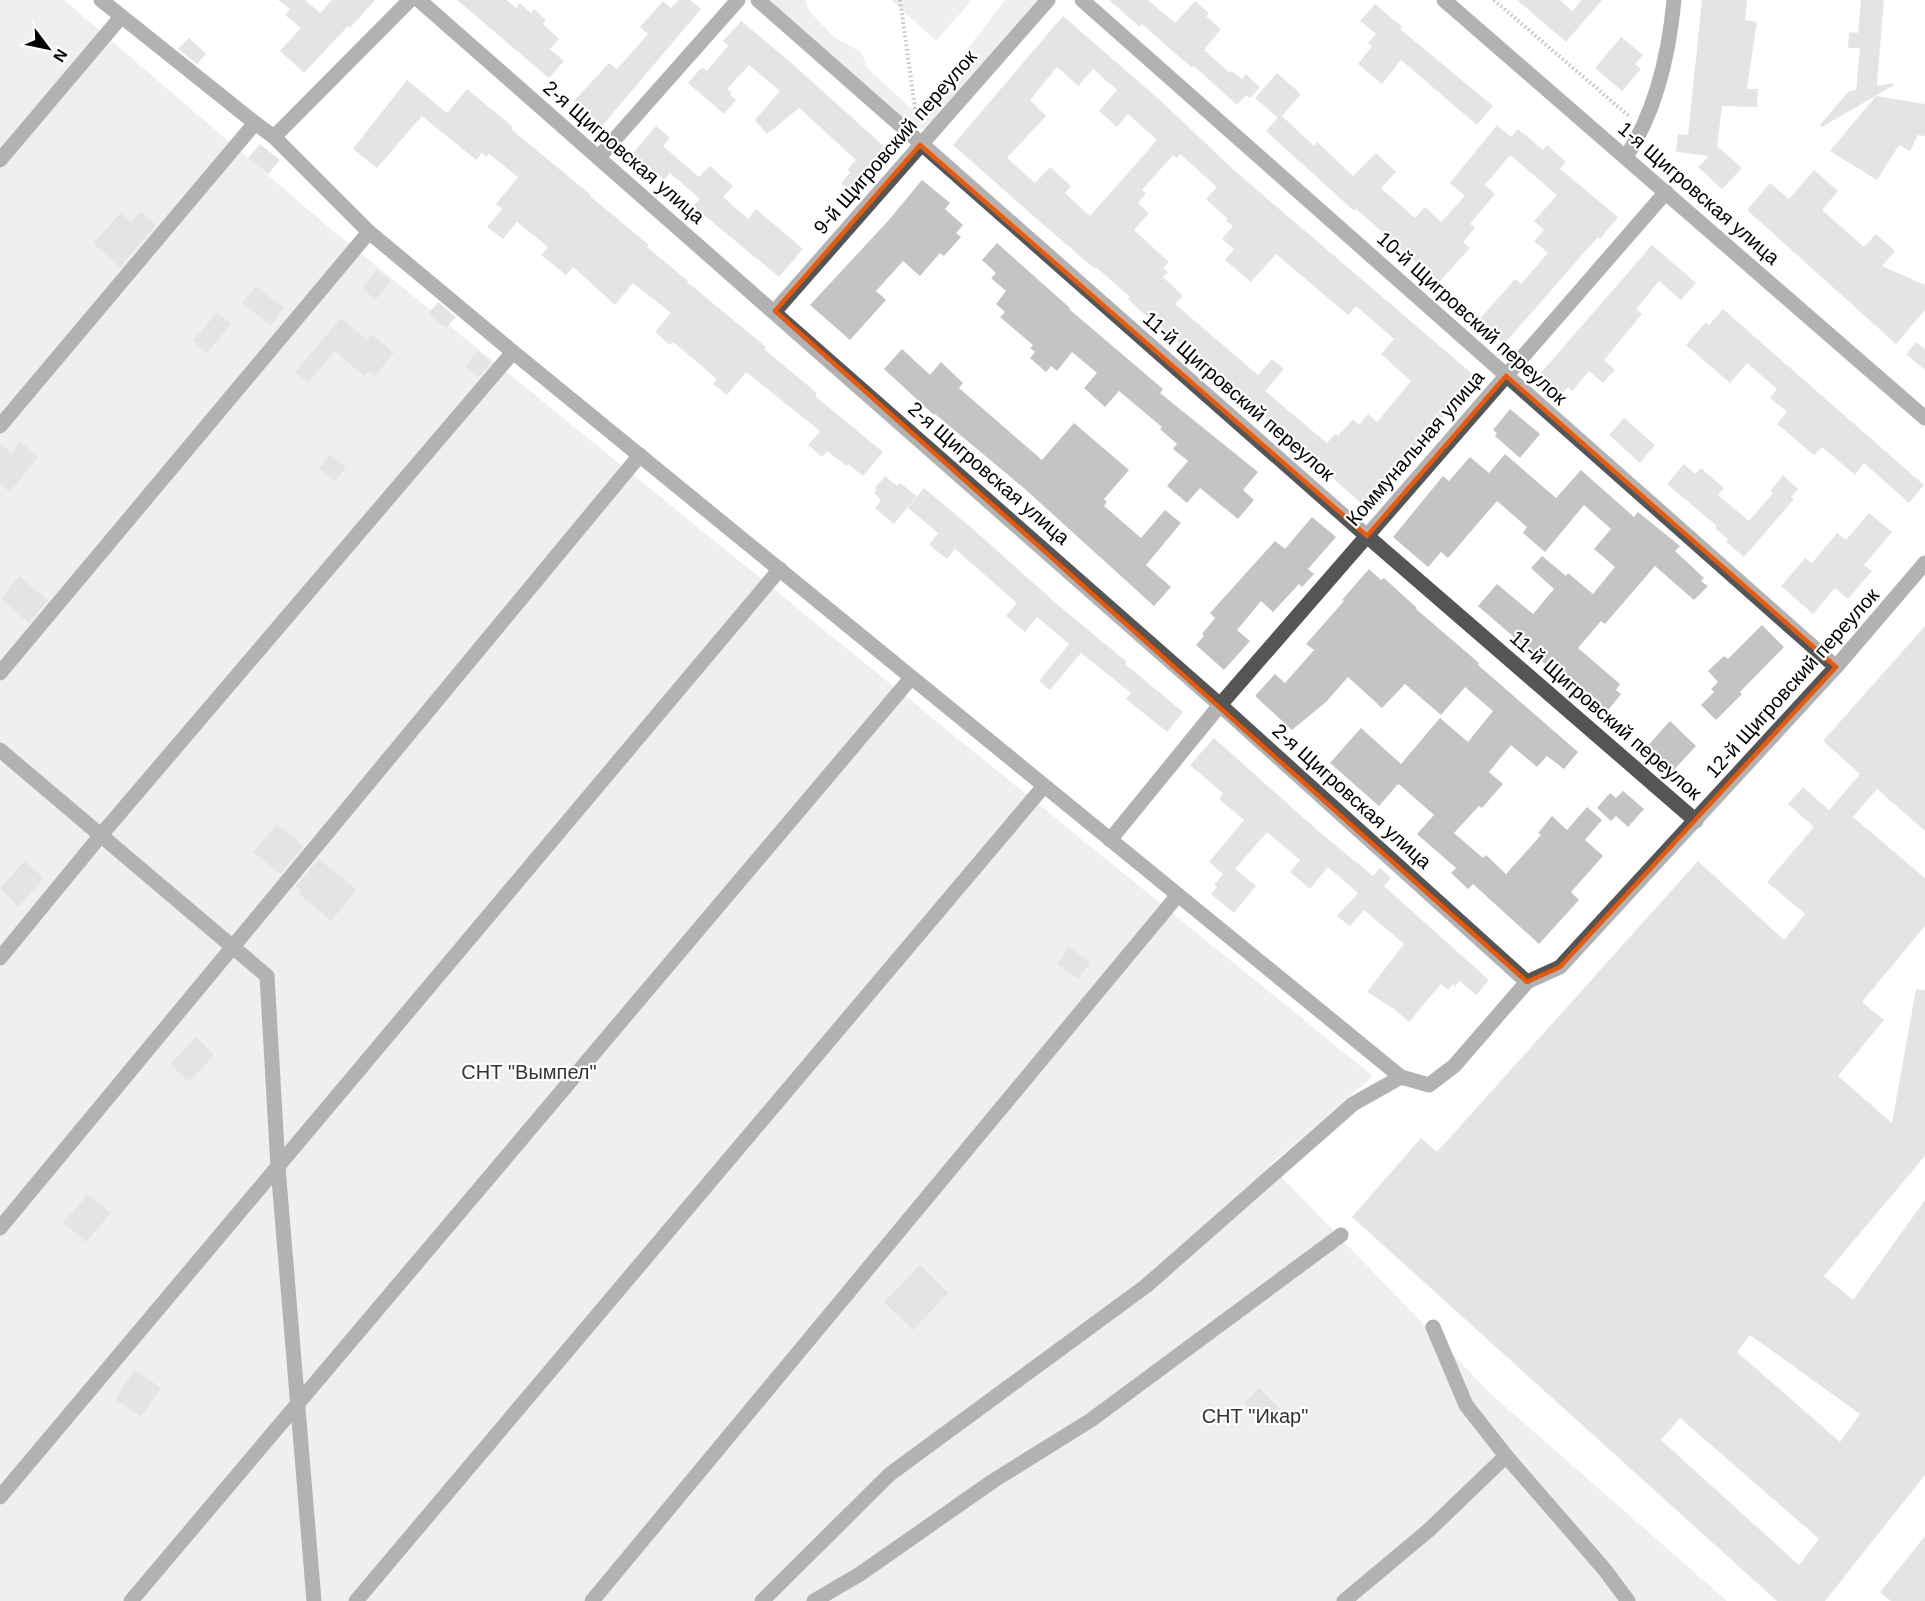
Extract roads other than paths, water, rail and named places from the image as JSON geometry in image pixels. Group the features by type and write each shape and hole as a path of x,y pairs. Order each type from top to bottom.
{"street":[{"path":"101,0 274,137 369,232 513,352 1401,1077 1353,1104 1146,1286 890,1474 762,1601"},
{"path":"274,137 410,0"},
{"name":"2-я Щигровская улица","path":"419,0 1220,705 1527,982"},
{"path":"599,157 738,0"},
{"name":"11-й Щигровский переулок","path":"758,0 1367,536 1696,821"},
{"name":"9-й Щигровский переулок","path":"774,311 1048,0"},
{"name":"10-й Щигровский переулок","path":"1082,0 1836,667"},
{"name":"1-я Щигровская улица","path":"1444,0 1925,418"},
{"path":"1626,156 1652,106 1662,71 1674,0"},
{"path":"0,160 121,17"},
{"path":"0,426 255,123"},
{"name":"Коммунальная улица","path":"1110,840 1220,705 1666,192"},
{"path":"0,674 369,232"},
{"path":"0,958 101,835 513,352"},
{"path":"0,1228 640,455"},
{"name":"12-й Щигровский переулок","path":"1401,1077 1429,1085 1454,1066 1527,982 1560,967 1836,667 1925,563"},
{"path":"0,1497 780,569"},
{"path":"131,1601 911,678"},
{"path":"0,750 267,976 278,1167 314,1601"},
{"path":"356,1601 1044,786"},
{"path":"592,1601 1178,895"},
{"path":"814,1601 860,1574 993,1481 1091,1420 1341,1235"},
{"path":"1433,1327 1466,1405 1506,1456 1605,1570 1628,1601"},
{"path":"1344,1601 1429,1530 1506,1456"}],"park label":[{"name":"СНТ \"Вымпел\"","path":"529,1072"},
{"name":"СНТ \"Икар\"","path":"1255,1416"}]}
